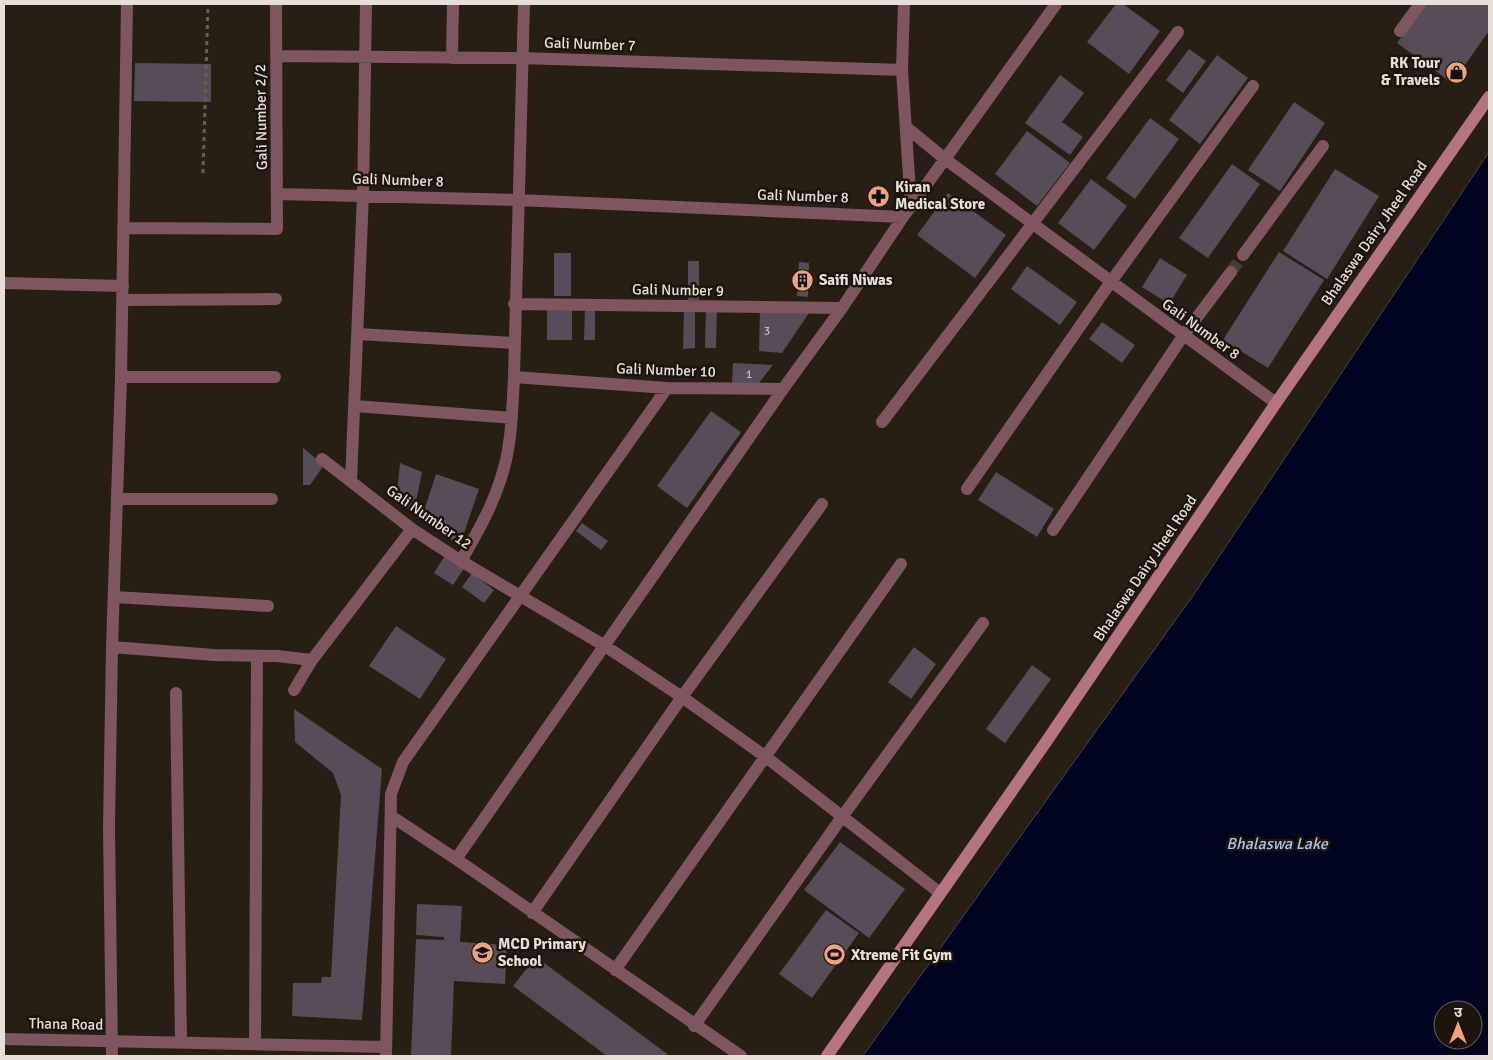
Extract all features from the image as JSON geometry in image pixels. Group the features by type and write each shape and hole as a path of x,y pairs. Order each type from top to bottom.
{"street":[{"path":"127,4 123,300 112,647 109,827 112,1041 255,1044 386,1051 391,794 403,762 667,388"},
{"name":"Gali Number 2/2","path":"124,228 277,229 276,4"},
{"path":"351,481 363,195 366,4"},
{"path":"452,58 453,4"},
{"path":"462,561 488,512 501,479 512,418 524,4"},
{"path":"904,4 902,70 906,127 907,212"},
{"path":"456,859 783,389 842,308 907,212 1056,4"},
{"path":"1400,32 1420,4"},
{"path":"882,422 1178,32"},
{"name":"Gali Number 7","path":"277,56 521,58 902,70"},
{"path":"967,489 1110,283 1253,86"},
{"name":"Bhalaswa Dairy Jheel Road","path":"827,1056 1110,649 1276,403 1489,97"},
{"name":"Gali Number 8","path":"906,127 945,159 1110,283 1276,403"},
{"path":"1243,255 1323,146"},
{"name":"Gali Number 8","path":"278,194 907,212"},
{"path":"1053,530 1183,336 1231,272"},
{"path":"4,283 123,286"},
{"path":"123,300 276,299"},
{"name":"Gali Number 9","path":"514,304 842,308"},
{"path":"358,334 514,342"},
{"path":"121,377 275,377"},
{"name":"Gali Number 10","path":"514,377 667,388 783,389"},
{"path":"355,406 512,418"},
{"name":"Gali Number 12","path":"322,459 412,529 462,561 522,594 682,697 766,757 940,893"},
{"path":"118,499 272,499"},
{"path":"532,913 682,697 822,504"},
{"path":"294,690 312,660 412,529"},
{"path":"615,970 901,564"},
{"path":"114,597 268,606"},
{"path":"694,1026 842,817 984,623"},
{"path":"112,647 214,656 257,656 312,660"},
{"path":"255,1044 257,656"},
{"path":"176,693 181,1043"},
{"path":"391,816 456,859 694,1026 741,1056"},
{"name":"Thana Road","path":"4,1039 112,1041 112,1056"}],"path":[{"path":"203,173 208,4"}],"water":[{"name":"Bhalaswa Lake","path":"1489,152 1489,1056 863,1056 1192,597"}],"building":[{"path":"1116,4 1123,4 1160,31 1129,74 1087,42"},
{"path":"1426,4 1489,4 1489,31 1452,83 1397,43"},
{"path":"1189,49 1206,61 1183,93 1166,80"},
{"path":"1217,55 1248,78 1200,144 1169,120"},
{"path":"135,63 211,64 211,102 134,101"},
{"path":"1060,75 1084,93 1062,122 1083,137 1070,155 1025,123"},
{"path":"1294,102 1325,123 1280,191 1248,170"},
{"path":"1150,118 1179,139 1135,199 1106,178"},
{"path":"1027,131 1070,163 1037,206 995,174"},
{"path":"1232,164 1260,184 1208,258 1179,238"},
{"path":"1335,169 1379,196 1327,279 1283,251"},
{"path":"1091,179 1127,206 1094,250 1058,223"},
{"path":"948,193 1006,235 975,278 917,235"},
{"path":"1279,252 1324,280 1268,368 1223,340"},
{"path":"554,253 571,253 571,296 554,296"},
{"path":"1160,258 1187,275 1169,304 1142,287"},
{"path":"688,261 699,261 699,300 688,300"},
{"name":"Saifi Niwas","path":"799,262 809,263 808,297 797,296"},
{"path":"1027,266 1077,302 1060,325 1011,289"},
{"path":"547,308 572,308 572,340 547,340"},
{"path":"706,308 717,308 716,348 705,348"},
{"path":"585,309 595,309 595,340 584,340"},
{"path":"684,309 695,309 695,348 683,349"},
{"path":"760,311 809,313 782,353 759,351"},
{"path":"1102,322 1135,345 1122,363 1089,339"},
{"path":"733,363 773,365 758,384 732,383"},
{"path":"711,411 741,432 687,508 657,486"},
{"path":"303,448 324,465 310,485 303,485"},
{"path":"400,463 422,472 414,512 396,503"},
{"path":"996,472 1054,509 1037,537 978,500"},
{"path":"436,474 479,489 460,545 421,520"},
{"path":"582,523 608,541 601,550 576,531"},
{"path":"446,554 465,567 453,585 434,573"},
{"path":"472,573 494,590 484,603 462,587"},
{"path":"396,626 446,659 420,699 369,666"},
{"path":"914,647 936,664 911,699 888,682"},
{"path":"1032,665 1051,679 1005,743 986,729"},
{"path":"294,709 382,769 362,1020 292,1016 293,983 321,983 322,977 331,977 341,795 333,773 295,742"},
{"path":"840,842 905,889 869,938 804,890"},
{"path":"417,904 462,906 460,942 507,945 505,984 454,981 451,1056 411,1056 416,939 444,940 444,937 416,935"},
{"path":"826,910 859,933 812,998 779,974"},
{"path":"536,957 670,1056 607,1056 513,986"}],"tunnel":[{"path":"1231,272 1243,255"}],"place":[{"name":"RK Tour & Travels","path":"1456,72"},
{"name":"Kiran Medical Store","path":"879,196"},
{"name":"Saifi Niwas","path":"803,280"},
{"name":"MCD Primary School","path":"482,953"},
{"name":"Xtreme Fit Gym","path":"835,955"}]}
